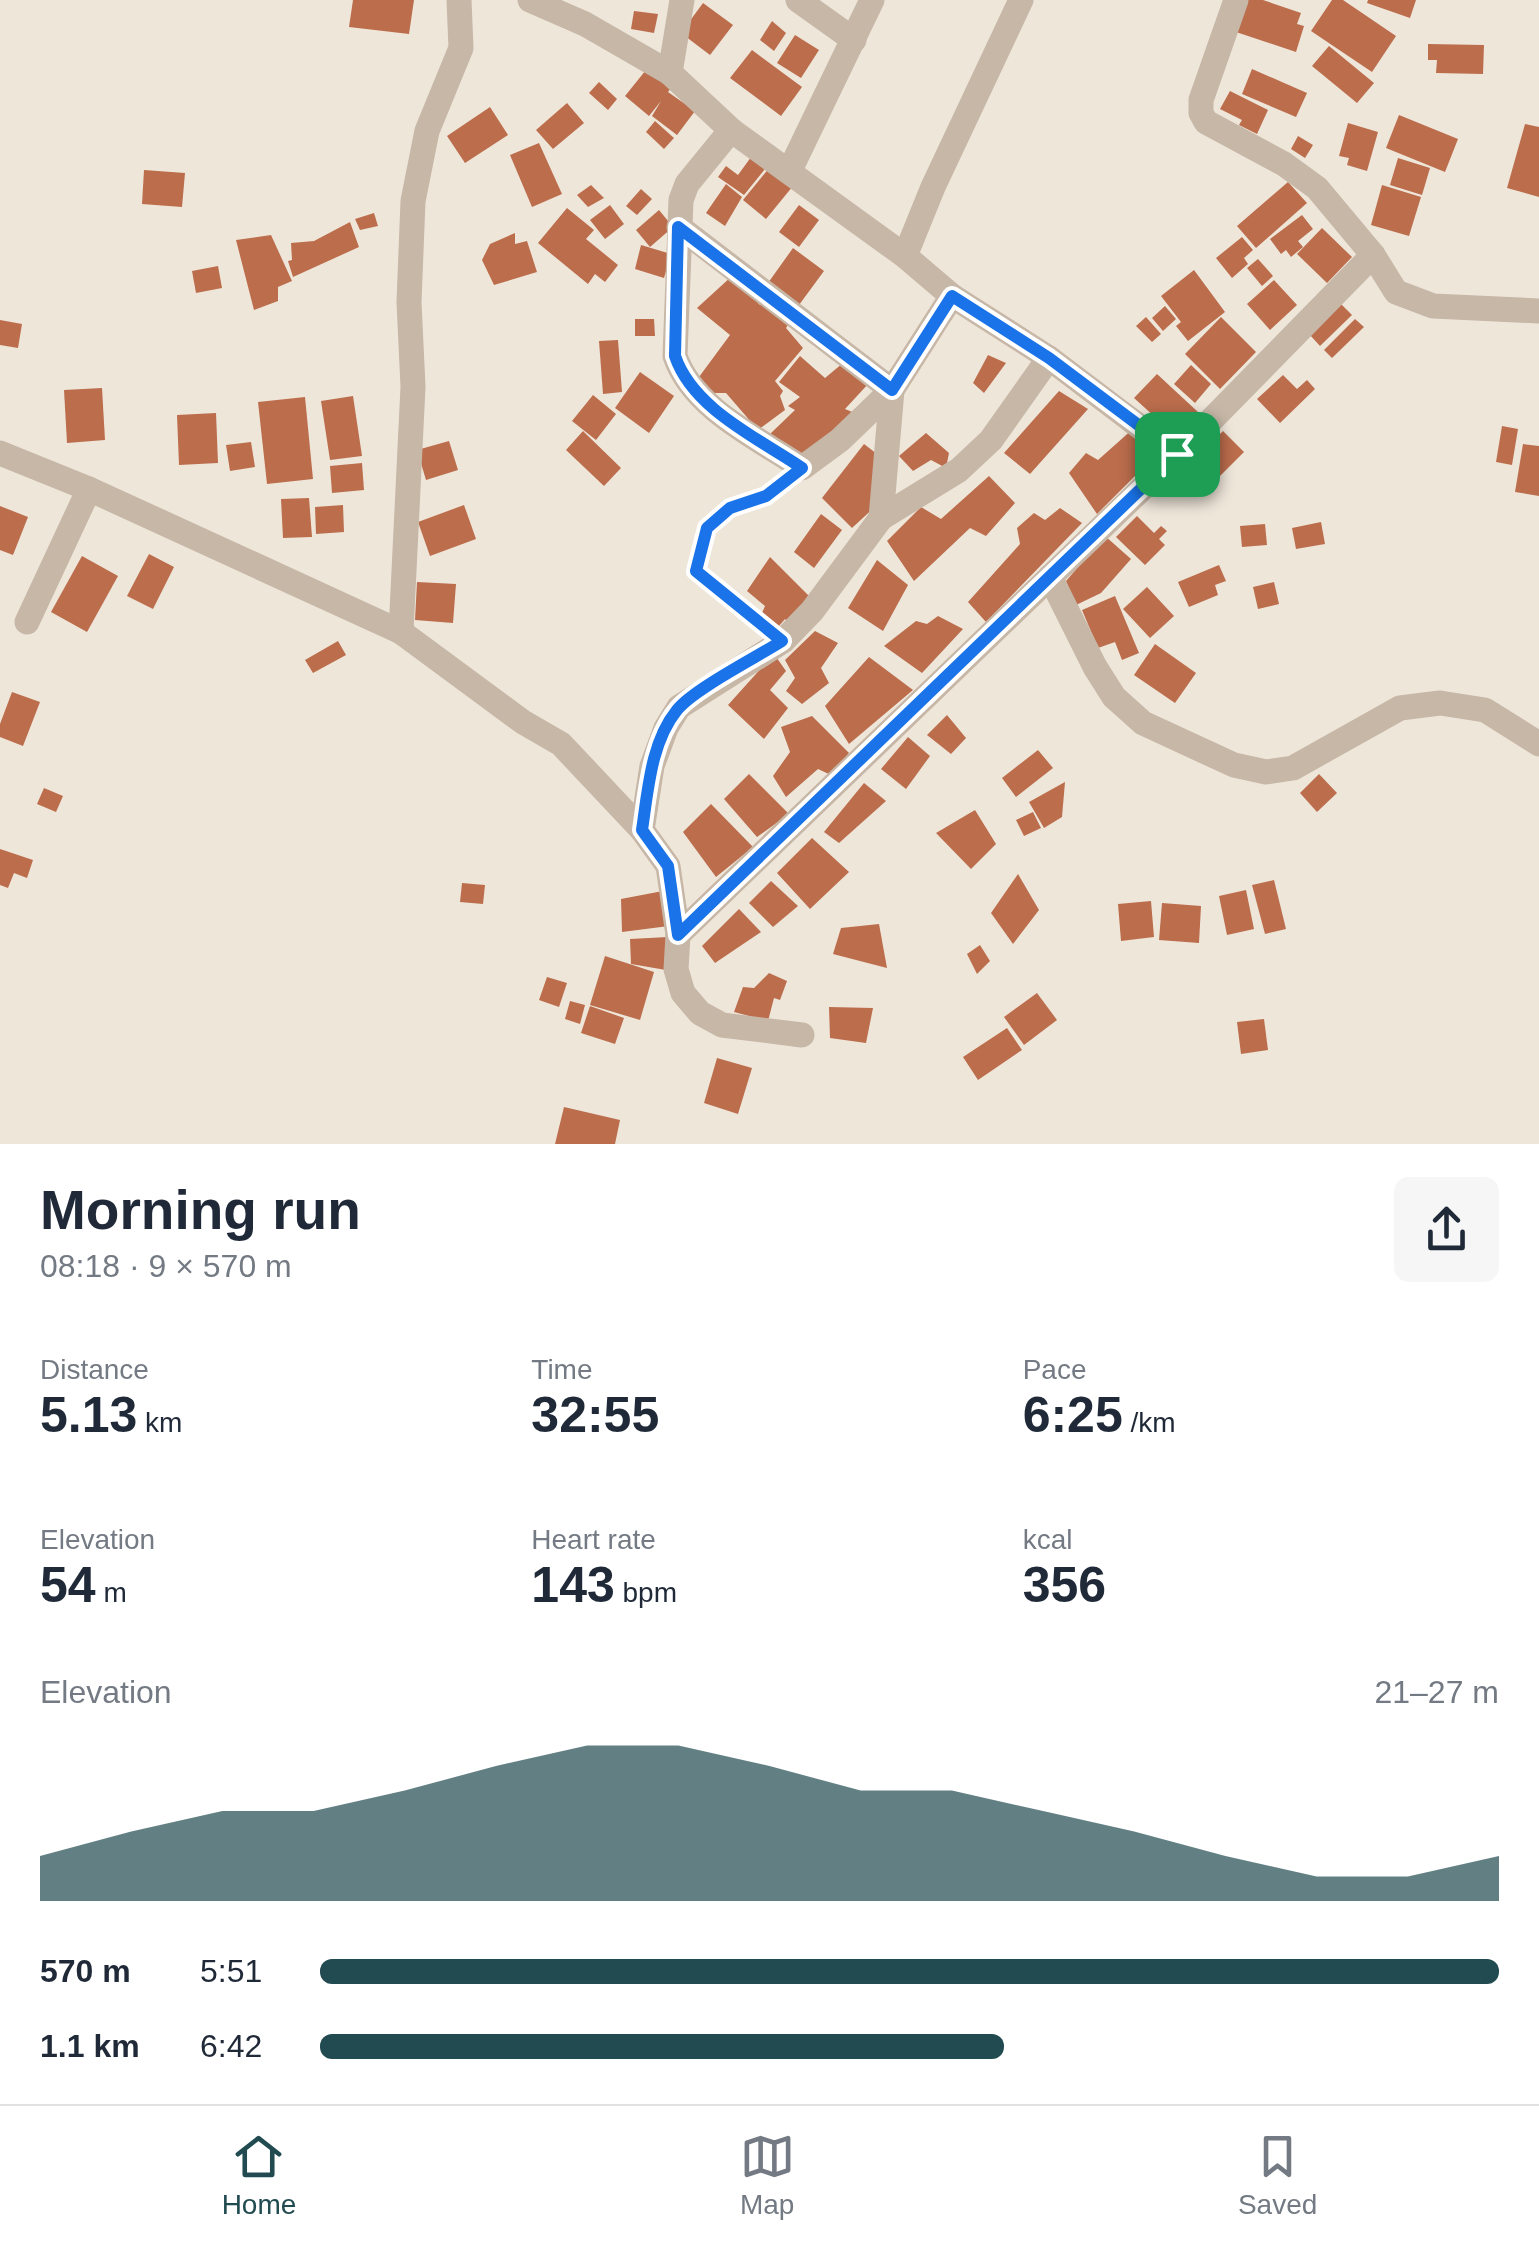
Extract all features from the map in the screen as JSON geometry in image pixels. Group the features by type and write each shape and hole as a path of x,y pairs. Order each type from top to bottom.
{"street":[{"path":"401,632 413,387 409,302 413,201 427,132 455,71 461,48 458,0"},
{"path":"530,0 585,24 670,73 730,130 790,170 952,296 1049,358 1177,454"},
{"path":"670,73 682,0"},
{"path":"790,170 872,0"},
{"path":"905,256 1020,0"},
{"path":"1236,0 1202,100 1201,113 1216,129 1284,164 1316,188 1372,255 1396,292 1433,306 1539,311"},
{"path":"804,2 854,40"},
{"path":"730,130 687,184 678,227 675,356 682,376 702,399 802,468 840,440 892,390 952,296"},
{"path":"678,227 892,390"},
{"path":"678,935 1177,454 1372,255"},
{"path":"642,830 652,766 666,728 679,707 782,641 812,611 881,518 958,470 991,440 1049,358"},
{"path":"881,518 892,390"},
{"path":"0,453 89,489 401,632 560,744 642,830 668,866 678,935 676,968 683,994 700,1013 722,1025 802,1035"},
{"path":"27,622 89,489"},
{"path":"1050,577 1094,668 1114,697 1143,723 1234,765 1266,772 1293,768 1400,708 1440,702 1485,710 1539,744"}],"path":[{"path":"782,641 696,571 707,528 730,508 766,496 802,468"}],"building":[{"path":"353,0 414,0 409,34 349,27"},
{"path":"1247,0 1263,0 1301,13 1297,24 1304,26 1296,52 1236,32"},
{"path":"1332,0 1343,0 1396,36 1372,72 1311,31"},
{"path":"1416,0 1410,18 1367,3"},
{"path":"703,3 733,25 710,55 681,33"},
{"path":"634,11 658,14 654,33 631,29"},
{"path":"772,21 786,33 774,51 760,40"},
{"path":"795,35 819,50 801,78 777,63"},
{"path":"1428,44 1484,45 1483,74 1436,73 1437,60 1428,60"},
{"path":"1329,46 1374,83 1357,103 1312,66"},
{"path":"752,50 802,87 781,116 730,78"},
{"path":"650,65 674,84 668,92 695,111 677,135 652,116 661,101 649,116 625,96"},
{"path":"1252,69 1307,93 1296,117 1242,94"},
{"path":"599,82 617,99 608,110 589,93"},
{"path":"1230,91 1268,110 1257,134 1239,125 1242,120 1220,109"},
{"path":"567,103 584,123 553,149 536,130"},
{"path":"490,107 508,135 465,163 447,136"},
{"path":"1399,115 1458,139 1445,172 1386,148"},
{"path":"655,121 674,138 664,149 646,132"},
{"path":"1348,123 1378,132 1367,171 1347,165 1349,158 1339,156"},
{"path":"1525,124 1539,127 1539,197 1507,188"},
{"path":"1298,136 1313,145 1305,158 1291,149"},
{"path":"539,143 562,194 532,207 510,155"},
{"path":"754,153 769,164 744,195 718,177 726,166 738,175"},
{"path":"1398,158 1430,168 1422,195 1390,185"},
{"path":"770,167 793,186 766,219 743,200"},
{"path":"144,170 185,173 182,207 142,204"},
{"path":"1288,182 1307,203 1256,248 1237,226"},
{"path":"726,184 742,197 725,226 706,213"},
{"path":"591,185 604,198 588,207 577,195"},
{"path":"1382,185 1421,197 1409,236 1371,225"},
{"path":"641,189 652,199 637,215 626,206"},
{"path":"610,205 624,224 605,239 590,220"},
{"path":"799,205 819,220 799,247 779,232"},
{"path":"567,208 594,230 586,239 618,265 605,282 595,274 588,284 538,243"},
{"path":"659,210 673,227 650,247 636,230"},
{"path":"374,213 378,226 360,230 355,219"},
{"path":"1302,215 1313,229 1298,241 1303,247 1291,257 1286,250 1281,254 1270,239"},
{"path":"350,222 359,247 293,277 288,261 292,260 291,243 314,241"},
{"path":"1322,228 1352,257 1327,283 1297,254"},
{"path":"515,233 515,244 527,241 537,272 494,285 482,260 490,244"},
{"path":"271,235 292,281 278,287 278,301 254,310 236,240"},
{"path":"1242,237 1253,250 1244,258 1248,264 1232,278 1216,258"},
{"path":"641,245 671,254 664,278 635,269"},
{"path":"793,248 824,271 799,305 768,283"},
{"path":"1258,259 1273,276 1262,286 1247,268"},
{"path":"218,266 222,288 196,293 192,271"},
{"path":"1194,270 1225,312 1188,341 1176,326 1181,322 1161,296"},
{"path":"732,276 760,305 768,300 791,320 786,328 803,348 775,381 783,391 780,396 785,410 758,430 726,393 714,393 699,377 730,335 697,308"},
{"path":"1274,280 1297,305 1270,330 1247,304"},
{"path":"1341,304 1352,315 1320,346 1310,335"},
{"path":"1165,306 1176,319 1163,331 1152,318"},
{"path":"1146,317 1161,334 1152,342 1136,326"},
{"path":"1221,317 1256,352 1220,389 1185,354"},
{"path":"635,319 654,319 655,336 635,336"},
{"path":"1355,319 1364,327 1332,358 1324,350"},
{"path":"0,320 22,324 18,348 0,345"},
{"path":"618,340 622,392 603,394 599,341"},
{"path":"988,355 1006,363 984,393 973,383"},
{"path":"800,356 825,378 843,363 869,383 845,409 857,414 801,457 770,434 795,410 788,406 800,397 779,382"},
{"path":"1191,365 1211,384 1195,403 1174,384"},
{"path":"640,372 674,396 649,433 615,408"},
{"path":"1157,374 1198,412 1176,436 1134,398"},
{"path":"1283,375 1297,389 1307,380 1315,389 1280,423 1257,399"},
{"path":"102,388 105,440 67,443 64,390"},
{"path":"1059,391 1088,409 1030,474 1004,453"},
{"path":"593,395 616,414 596,440 572,421"},
{"path":"353,396 362,456 330,460 321,401"},
{"path":"305,397 313,479 267,484 258,402"},
{"path":"216,413 218,463 179,465 177,415"},
{"path":"1502,426 1518,429 1512,465 1496,462"},
{"path":"1134,428 1158,453 1097,514 1069,473 1086,453 1098,460"},
{"path":"583,431 621,468 604,486 566,450"},
{"path":"1223,431 1244,452 1208,488 1195,473 1188,480 1181,473"},
{"path":"926,433 949,453 946,468 931,460 913,471 899,456"},
{"path":"449,441 458,470 426,480 417,450"},
{"path":"251,442 255,467 230,471 226,445"},
{"path":"864,444 886,461 878,504 852,528 822,498"},
{"path":"1523,444 1539,446 1539,496 1515,492"},
{"path":"362,463 364,490 332,493 330,466"},
{"path":"989,476 1015,503 986,536 970,528 914,581 887,541 921,507 941,519"},
{"path":"309,498 312,537 283,538 281,499"},
{"path":"343,505 344,532 316,534 315,507"},
{"path":"464,505 476,539 430,556 418,522"},
{"path":"0,506 28,517 13,555 0,550"},
{"path":"1060,508 1082,523 986,622 968,602 1020,544 1017,528 1034,513 1045,520"},
{"path":"821,514 842,530 814,568 794,552"},
{"path":"1137,516 1154,533 1161,526 1167,531 1159,539 1165,545 1145,565 1116,537"},
{"path":"1321,522 1325,544 1296,549 1292,528"},
{"path":"1265,524 1267,545 1242,547 1240,526"},
{"path":"1105,536 1131,559 1101,593 1076,605 1066,581"},
{"path":"149,554 174,567 153,609 127,596"},
{"path":"82,556 118,576 87,632 51,612"},
{"path":"770,557 813,600 790,625 785,619 779,626 762,613 765,606 747,591"},
{"path":"877,560 908,585 883,631 848,608"},
{"path":"1219,565 1226,581 1215,585 1218,595 1189,607 1178,582"},
{"path":"417,582 456,584 453,623 415,620"},
{"path":"1274,582 1279,604 1258,609 1253,587"},
{"path":"1147,587 1174,616 1150,638 1123,609"},
{"path":"1115,596 1139,653 1122,660 1115,642 1098,648 1082,610"},
{"path":"938,616 963,629 922,673 884,646 916,621 927,624"},
{"path":"815,631 838,643 821,668 829,683 802,704 786,691 795,678 785,660"},
{"path":"338,641 346,655 313,673 305,660"},
{"path":"1155,644 1196,673 1175,703 1134,675"},
{"path":"774,654 786,671 770,690 788,708 764,739 728,705"},
{"path":"869,657 913,690 849,744 825,706"},
{"path":"12,692 40,702 23,746 0,737 0,724"},
{"path":"947,715 966,738 951,754 927,735"},
{"path":"812,716 849,753 831,775 818,769 786,797 773,776 790,752 781,727"},
{"path":"908,737 930,756 906,789 881,769"},
{"path":"1038,750 1053,768 1016,797 1002,778"},
{"path":"749,774 789,814 757,837 724,799"},
{"path":"1319,774 1337,793 1317,812 1300,793"},
{"path":"1065,782 1062,817 1044,828 1029,802"},
{"path":"864,783 886,801 839,843 824,832"},
{"path":"44,788 63,796 56,812 37,804"},
{"path":"711,804 753,847 716,877 683,832"},
{"path":"975,810 996,844 971,869 936,833"},
{"path":"1033,812 1041,828 1024,836 1016,820"},
{"path":"812,838 849,872 810,909 777,873"},
{"path":"0,849 33,860 27,878 14,873 8,888 0,885"},
{"path":"1018,874 1039,910 1013,944 991,913"},
{"path":"1274,880 1286,929 1265,934 1252,885"},
{"path":"771,881 798,906 773,927 749,903"},
{"path":"462,883 485,885 483,904 460,902"},
{"path":"668,890 669,926 622,932 621,899"},
{"path":"1246,890 1254,929 1227,935 1219,896"},
{"path":"1151,901 1154,937 1121,941 1118,904"},
{"path":"1162,903 1201,906 1199,943 1159,940"},
{"path":"739,909 761,932 715,963 702,946"},
{"path":"879,924 887,968 833,954 841,928"},
{"path":"668,937 666,970 631,964 630,939"},
{"path":"980,945 990,961 977,974 967,954"},
{"path":"605,956 654,972 640,1020 590,1005"},
{"path":"769,973 787,981 780,1000 774,998 768,1021 734,1012 743,987 754,988"},
{"path":"547,977 567,983 559,1007 539,1000"},
{"path":"1037,993 1057,1020 1024,1045 1004,1017"},
{"path":"570,1001 585,1005 580,1024 565,1019"},
{"path":"590,1006 624,1018 615,1044 581,1033"},
{"path":"829,1007 873,1008 866,1043 830,1038"},
{"path":"1264,1019 1268,1050 1241,1054 1237,1022"},
{"path":"1007,1028 1022,1050 978,1080 963,1057"},
{"path":"717,1058 752,1068 738,1114 704,1103"},
{"path":"564,1107 620,1120 615,1144 555,1144"}],"route":[{"path":"678,227 892,390 952,296 1049,358 1177,454 678,935 668,866 642,830 652,766 666,728 679,707 782,641 696,571 707,528 730,508 766,496 802,468 702,399 682,376 675,356 678,227"}]}
